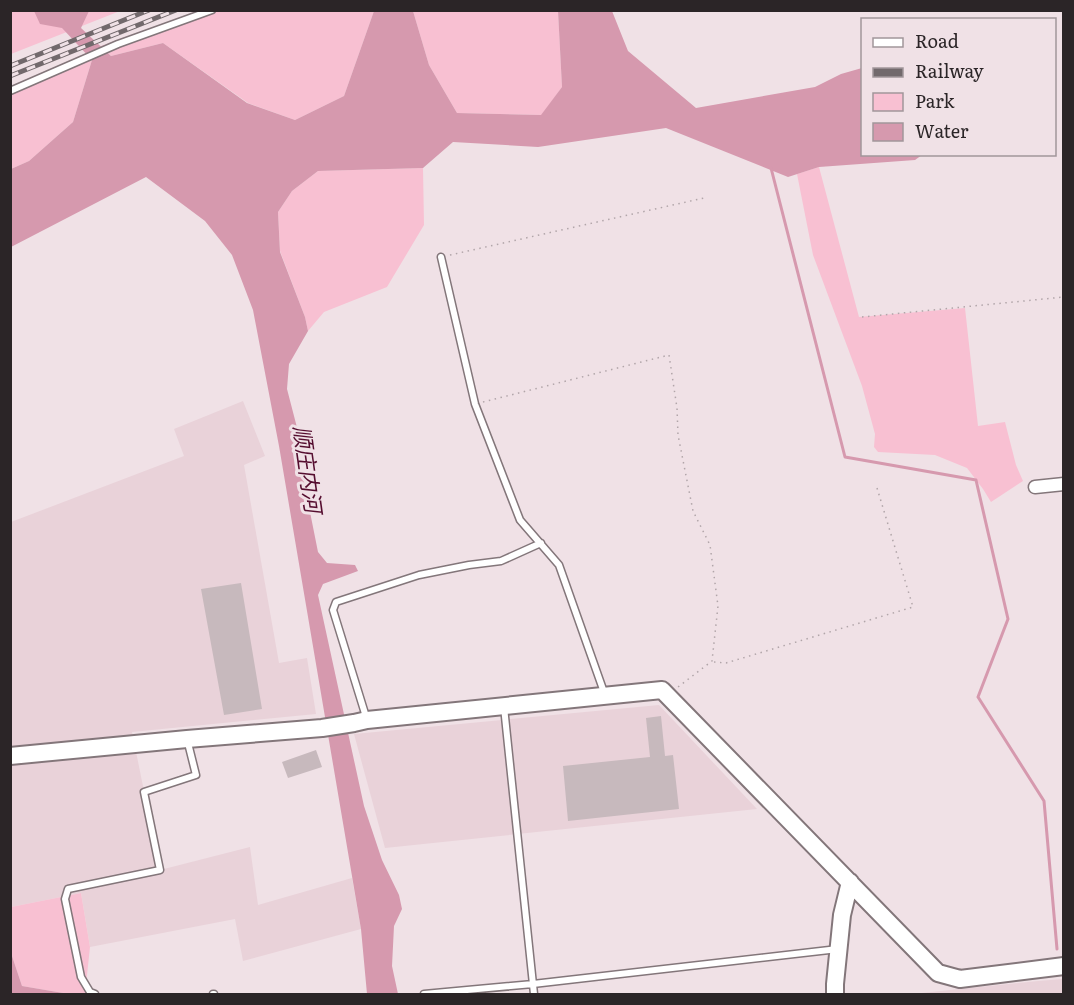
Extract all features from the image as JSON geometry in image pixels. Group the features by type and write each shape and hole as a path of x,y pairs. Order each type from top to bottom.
{"street":[{"path":"1035,487 1064,484"},
{"path":"10,756 322,728 662,690 939,973 960,979 1064,966"},
{"path":"835,994 834,984 842,915 850,882"}],"lane":[{"path":"10,91 118,44 212,10"},
{"path":"441,257 475,404 520,520 559,565 605,696"},
{"path":"361,722 333,610 336,602 419,575 501,561 540,543"},
{"path":"504,706 534,994"},
{"path":"95,994 90,992 81,977 65,899 68,889 160,870 144,792 196,776 187,739"},
{"path":"424,994 533,984 838,949"}],"path":[{"path":"441,257 704,198"},
{"path":"862,317 1064,297"},
{"path":"475,404 669,355 677,408 678,435 693,511 710,545 718,606 712,662"},
{"path":"662,690 678,687 712,662 726,663 913,607 877,488"}],"shaded area":[{"path":"243,401 265,456 244,465 279,663 307,658 316,714 132,732 160,870 250,847 258,905 352,878 361,929 243,961 235,919 90,947 81,893 11,907 11,522 184,456 174,429"},
{"path":"659,705 757,809 385,848 354,734"},
{"path":"1063,979 1063,994 912,994 1038,981"}],"green space":[{"path":"11,11 120,11 11,54"},
{"path":"198,11 374,11 344,96 295,120 248,103 163,43 111,56 101,46"},
{"path":"413,11 558,11 562,87 542,115 457,113 429,65"},
{"path":"92,60 73,122 29,161 11,169 10,95"},
{"path":"819,167 859,317 965,308 978,426 1005,422 1016,465 1023,481 991,502 967,468 935,455 878,452 874,447 875,434 862,386 813,255 797,174"},
{"path":"423,168 424,225 387,287 324,312 308,331 280,251 278,212 292,191 318,171"},
{"path":"81,893 90,947 85,994 69,994 22,986 11,953 11,907"}],"water":[{"path":"34,11 89,11 81,28 111,56 163,43 247,103 295,120 344,96 374,11 413,11 429,65 457,113 541,115 562,87 558,11 612,11 628,51 696,108 815,87 841,74 861,68 861,156 921,156 915,160 819,167 788,177 666,128 538,147 453,142 423,168 318,171 292,191 278,212 280,252 305,317 308,331 289,364 287,389 301,443 300,462 318,552 327,563 355,565 358,571 323,584 318,595 364,806 382,860 399,895 402,909 394,926 392,966 398,994 367,994 361,929 279,446 253,310 232,255 205,221 146,177 11,247 11,169 29,161 73,122 92,60 62,28 40,24"},
{"path":"11,953 22,986 69,994 11,994"}],"building":[{"path":"241,583 262,709 224,715 201,589"},
{"path":"661,716 665,756 673,755 679,809 568,821 563,766 650,757 646,718"},
{"path":"316,750 322,767 288,778 282,762"}],"waterway":[{"path":"771,168 845,457 976,480 1008,619 978,697 1044,801 1057,949"}],"railway":[{"path":"10,66 149,10"},
{"path":"10,76 176,10"}],"water label":[{"name":"顺庄内河","path":"309,469"}]}
